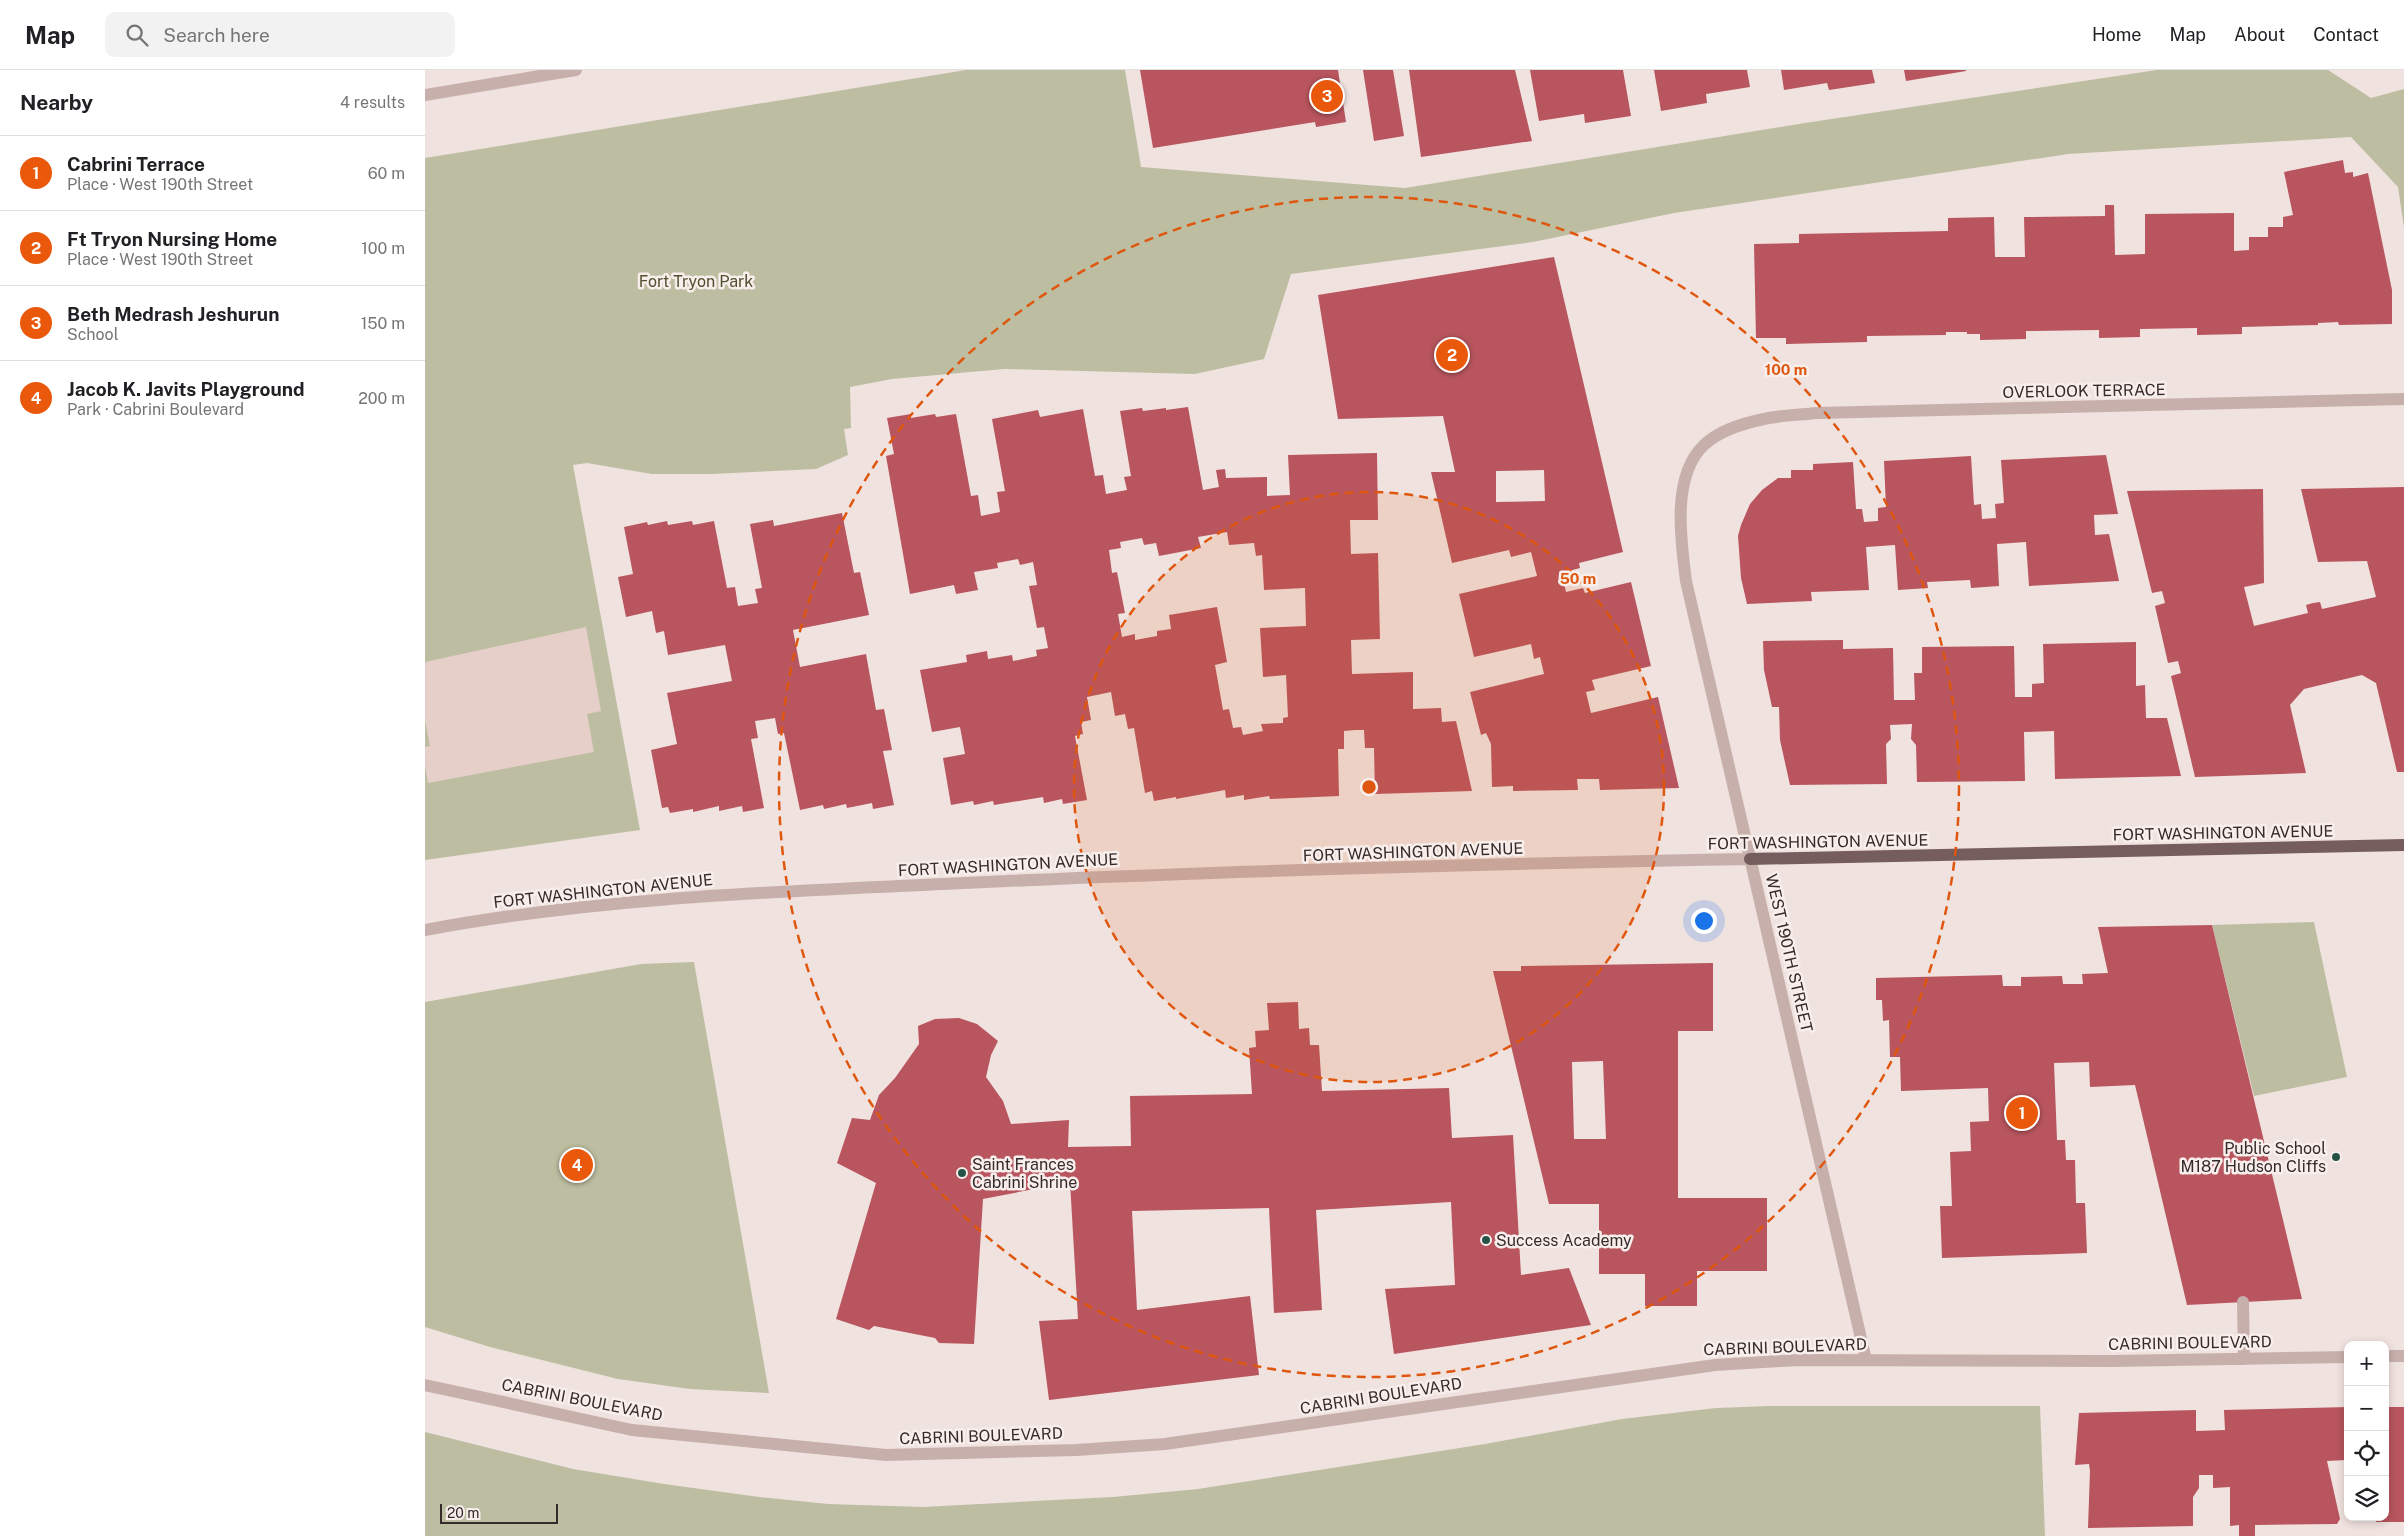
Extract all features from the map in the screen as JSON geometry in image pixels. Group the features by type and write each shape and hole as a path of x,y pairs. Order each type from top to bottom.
{"main road":[{"name":"FORT WASHINGTON AVENUE","path":"1751,859 2404,845"}],"street":[{"path":"425,95 512,75 576,70"},
{"name":"OVERLOOK TERRACE","path":"1764,419 1817,413 2404,400"},
{"name":"WEST 190TH STREET","path":"1764,419 1724,432 1704,445 1688,473 1681,510 1681,532 1687,581 1866,1360"},
{"name":"FORT WASHINGTON AVENUE","path":"425,930 479,920 597,904 730,894 1101,876 1751,859"},
{"path":"2243,1302 2244,1359"},
{"path":"2389,1356 2404,1356"},
{"name":"CABRINI BOULEVARD","path":"425,1385 632,1430 886,1455 1076,1450 1165,1444 1715,1365 1799,1360 2113,1361 2344,1357"}],"green space":[{"name":"Fort Tryon Park","path":"966,70 1125,70 1141,167 1405,188 1805,123 2157,70 2328,70 2371,98 2404,89 2404,227 2398,187 2351,137 2068,154 1674,213 1533,242 1291,274 1264,359 1195,374 1004,369 892,379 850,387 851,428 844,429 848,455 816,469 712,474 652,474 587,463 573,465 640,830 425,860 425,158"},
{"path":"2314,922 2347,1077 2254,1096 2212,925"},
{"path":"694,962 769,1393 690,1389 618,1379 490,1347 425,1327 425,1002 641,964"},
{"path":"1771,1406 2040,1406 2045,1536 425,1536 425,1432 573,1469 664,1484 828,1504 923,1507 1113,1497 1198,1489 1485,1444 1622,1419 1716,1408"}],"shaded area":[{"path":"586,627 601,711 587,714 594,752 428,783 425,747 430,746 425,720 425,662"}],"building":[{"path":"1140,70 1338,70 1346,122 1316,127 1315,122 1153,148"},
{"path":"1363,70 1393,70 1404,136 1374,141"},
{"path":"1409,70 1515,70 1532,141 1421,157"},
{"path":"1530,70 1623,70 1631,116 1585,123 1584,114 1539,121"},
{"path":"1654,70 1747,70 1750,87 1706,94 1707,103 1661,111"},
{"path":"1781,70 1872,70 1875,83 1829,90 1827,83 1784,90"},
{"path":"1904,70 1966,70 1966,71 1906,81"},
{"path":"2343,160 2345,173 2353,172 2353,177 2368,173 2392,290 2392,324 2339,325 2338,322 2318,323 2318,325 2242,327 2242,334 2197,335 2197,328 2140,329 2140,337 2099,338 2099,330 2026,331 2026,339 1980,340 1980,334 1967,334 1967,332 1946,332 1946,335 1867,336 1867,342 1786,344 1786,338 1756,338 1754,244 1799,243 1799,234 1948,231 1948,218 1994,217 1995,257 2025,257 2024,217 2105,216 2105,205 2114,205 2115,255 2145,254 2145,214 2234,213 2234,251 2249,250 2249,237 2268,237 2268,227 2283,227 2283,217 2293,215 2284,172"},
{"path":"1554,257 1623,552 1579,563 1580,568 1562,573 1566,592 1583,588 1585,593 1631,582 1651,666 1592,680 1595,690 1586,692 1591,713 1658,697 1679,788 1600,790 1599,779 1577,779 1578,790 1513,791 1513,786 1492,787 1491,744 1486,733 1481,735 1470,692 1544,674 1540,657 1534,659 1531,644 1474,657 1459,594 1537,576 1531,552 1511,557 1509,550 1452,563 1431,472 1455,472 1443,416 1338,419 1318,295","holes":["1544,470 1545,501 1496,502 1496,471"]},
{"path":"1188,407 1203,490 1219,487 1216,470 1225,469 1226,478 1267,477 1267,496 1290,495 1288,455 1377,453 1378,520 1350,520 1351,554 1378,553 1380,639 1351,640 1352,674 1413,672 1413,709 1441,708 1442,722 1456,721 1472,791 1375,794 1374,748 1365,748 1364,730 1355,730 1344,731 1344,749 1338,749 1339,796 1270,799 1269,796 1244,800 1244,795 1226,798 1225,790 1154,801 1152,791 1145,793 1134,728 1128,729 1125,714 1115,716 1111,692 1087,697 1091,720 1081,722 1083,734 1075,736 1087,800 1063,804 1062,799 1044,803 1043,797 994,805 993,801 974,805 973,801 951,805 943,758 965,754 960,727 932,732 920,670 967,662 966,655 987,651 988,659 1012,655 1013,661 1037,656 1036,650 1048,648 1044,627 1037,628 1029,586 1037,585 1033,562 1020,565 1018,559 997,563 998,568 974,572 978,590 956,594 954,585 910,594 886,456 894,454 887,418 911,414 911,418 935,414 936,417 956,414 971,496 978,495 981,516 1000,512 997,492 1005,491 992,419 1038,410 1040,417 1083,409 1095,476 1103,475 1106,494 1127,490 1124,477 1131,476 1120,411 1142,408 1143,411 1166,408 1166,410","holes":["1227,532 1229,545 1254,543 1256,556 1262,555 1264,590 1305,588 1306,626 1260,628 1263,677 1286,675 1288,717 1283,718 1283,723 1261,724 1263,731 1243,735 1241,727 1233,728 1229,709 1223,710 1215,665 1227,662 1217,607 1169,615 1171,629 1157,631 1157,636 1135,640 1135,634 1122,637 1118,614 1125,613 1117,572 1112,573 1109,550 1121,548 1120,542 1142,538 1144,545 1156,543 1159,556 1201,548 1198,537"]},
{"path":"2106,455 2118,514 2094,515 2095,535 2109,534 2119,581 2029,586 2026,542 1997,544 1999,586 1971,588 1970,580 1927,582 1928,588 1898,590 1895,545 1866,547 1869,590 1811,592 1812,601 1747,604 1741,578 1738,536 1741,525 1750,504 1762,490 1778,478 1791,478 1791,470 1813,470 1813,464 1853,462 1856,509 1862,509 1864,522 1878,521 1878,508 1886,507 1884,461 1971,456 1974,505 1981,504 1982,519 1996,518 1995,504 2004,503 2001,460"},
{"path":"2404,487 2404,772 2397,772 2376,683 2362,675 2304,689 2290,705 2306,773 2195,777 2171,676 2181,673 2178,661 2168,663 2155,606 2165,603 2162,591 2152,593 2127,491 2263,489 2264,583 2244,587 2254,626 2308,613 2306,605 2313,603 2320,602 2322,609 2376,597 2367,561 2318,562 2301,489"},
{"path":"842,513 854,573 860,572 869,615 793,630 800,667 866,654 876,710 884,709 892,750 883,751 894,805 873,809 872,803 847,808 846,804 824,809 823,805 800,810 784,733 778,734 775,718 755,721 758,738 751,739 764,808 743,812 742,806 719,811 719,806 693,812 693,809 670,813 668,807 662,808 651,750 677,744 667,693 732,681 725,645 668,655 664,631 656,633 652,611 626,617 618,577 633,574 624,527 647,522 648,525 667,521 668,525 692,521 693,525 714,521 727,588 735,587 738,606 758,603 755,589 762,588 750,524 773,520 774,526"},
{"path":"1843,640 1843,649 1893,648 1894,700 1915,700 1914,673 1922,673 1922,647 2014,646 2015,697 2032,697 2032,684 2044,683 2043,644 2136,642 2136,686 2145,685 2146,718 2167,718 2181,776 2055,779 2054,731 2024,732 2025,781 1917,782 1916,745 1911,739 1912,724 1890,725 1891,739 1886,744 1887,784 1790,785 1780,740 1779,707 1772,707 1764,670 1763,641"},
{"path":"2212,925 2302,1299 2187,1305 2135,1085 2090,1087 2089,1062 2054,1063 2057,1140 2065,1140 2066,1160 2075,1160 2076,1203 2085,1203 2087,1253 1942,1258 1940,1206 1952,1206 1950,1152 1971,1151 1970,1122 1989,1121 1988,1088 1901,1091 1900,1057 1890,1057 1889,1020 1883,1021 1882,1000 1876,1000 1876,978 2002,975 2003,986 2021,986 2021,977 2062,976 2063,984 2083,984 2082,974 2108,973 2098,927"},
{"path":"1713,963 1713,1031 1678,1031 1678,1198 1767,1198 1767,1271 1697,1271 1697,1306 1645,1306 1645,1274 1599,1274 1599,1204 1549,1204 1493,971 1521,971 1521,966","holes":["1603,1061 1606,1139 1574,1139 1572,1062"]},
{"name":"Success Academy","path":"1298,1002 1299,1029 1309,1028 1310,1045 1319,1045 1322,1091 1449,1088 1452,1138 1513,1135 1521,1275 1569,1268 1591,1325 1394,1354 1385,1289 1455,1285 1451,1202 1316,1210 1322,1310 1274,1313 1269,1208 1132,1211 1137,1310 1250,1296 1259,1375 1049,1400 1039,1321 1078,1319 1070,1182 983,1199 974,1344 939,1343 935,1338 874,1326 869,1330 836,1319 876,1183 837,1163 852,1118 870,1120 879,1095 895,1078 919,1044 918,1026 935,1019 959,1018 977,1024 998,1041 991,1055 986,1077 1003,1101 1011,1124 1069,1120 1068,1147 1131,1146 1130,1096 1252,1094 1249,1048 1256,1047 1255,1031 1269,1030 1267,1003"},
{"path":"2344,1407 2344,1460 2327,1461 2340,1519 2337,1524 2255,1525 2255,1536 2239,1536 2239,1525 2230,1526 2230,1487 2213,1488 2213,1475 2199,1475 2199,1488 2193,1497 2193,1526 2088,1528 2089,1464 2075,1465 2079,1413 2196,1410 2196,1431 2225,1430 2224,1410"},
{"path":"2389,1407 2404,1407 2404,1522 2376,1522 2389,1521"}],"place":[{"name":"Beth Medrash Jeshurun","path":"1327,96"},
{"name":"Ft Tryon Nursing Home","path":"1452,355"},
{"name":"Cabrini Terrace","path":"2022,1113"},
{"name":"Public School M187 Hudson Cliffs","path":"2336,1157"},
{"name":"Jacob K. Javits Playground","path":"577,1165"},
{"name":"Saint Frances Cabrini Shrine","path":"962,1173"},
{"name":"Success Academy","path":"1486,1240"}]}
